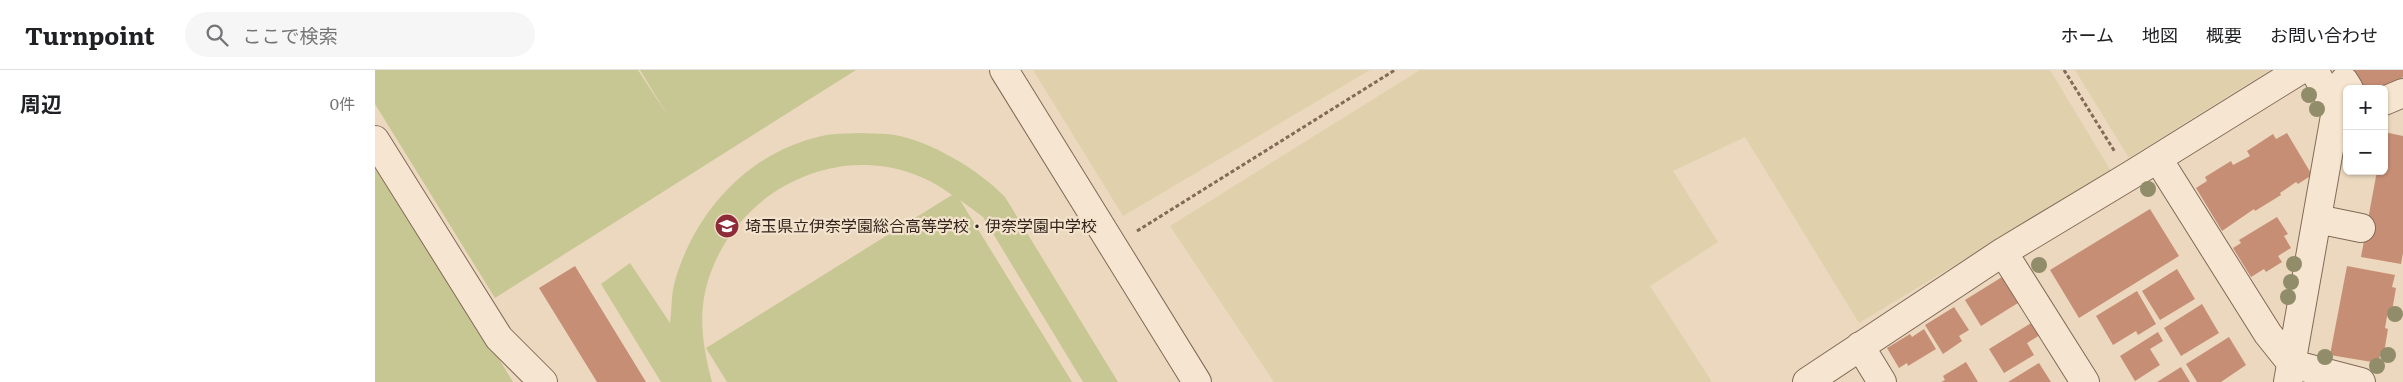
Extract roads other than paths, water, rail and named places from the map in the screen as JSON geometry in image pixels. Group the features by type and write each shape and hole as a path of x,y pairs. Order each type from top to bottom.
{"street":[{"path":"1004,70 1197,382"},
{"path":"1807,382 2003,252 2131,176 2300,70"},
{"path":"2290,373 2317,219 2338,150 2336,110 2314,70"},
{"path":"2388,99 2403,93"},
{"path":"375,140 499,338 543,382"},
{"path":"2158,159 2269,334 2290,373"},
{"path":"2317,219 2361,228"},
{"path":"2003,252 2085,382"},
{"path":"1860,346 1883,382"},
{"path":"2290,373 2361,382"}],"place":[{"name":"埼玉県立伊奈学園総合高等学校・伊奈学園中学校","path":"727,226"}]}
